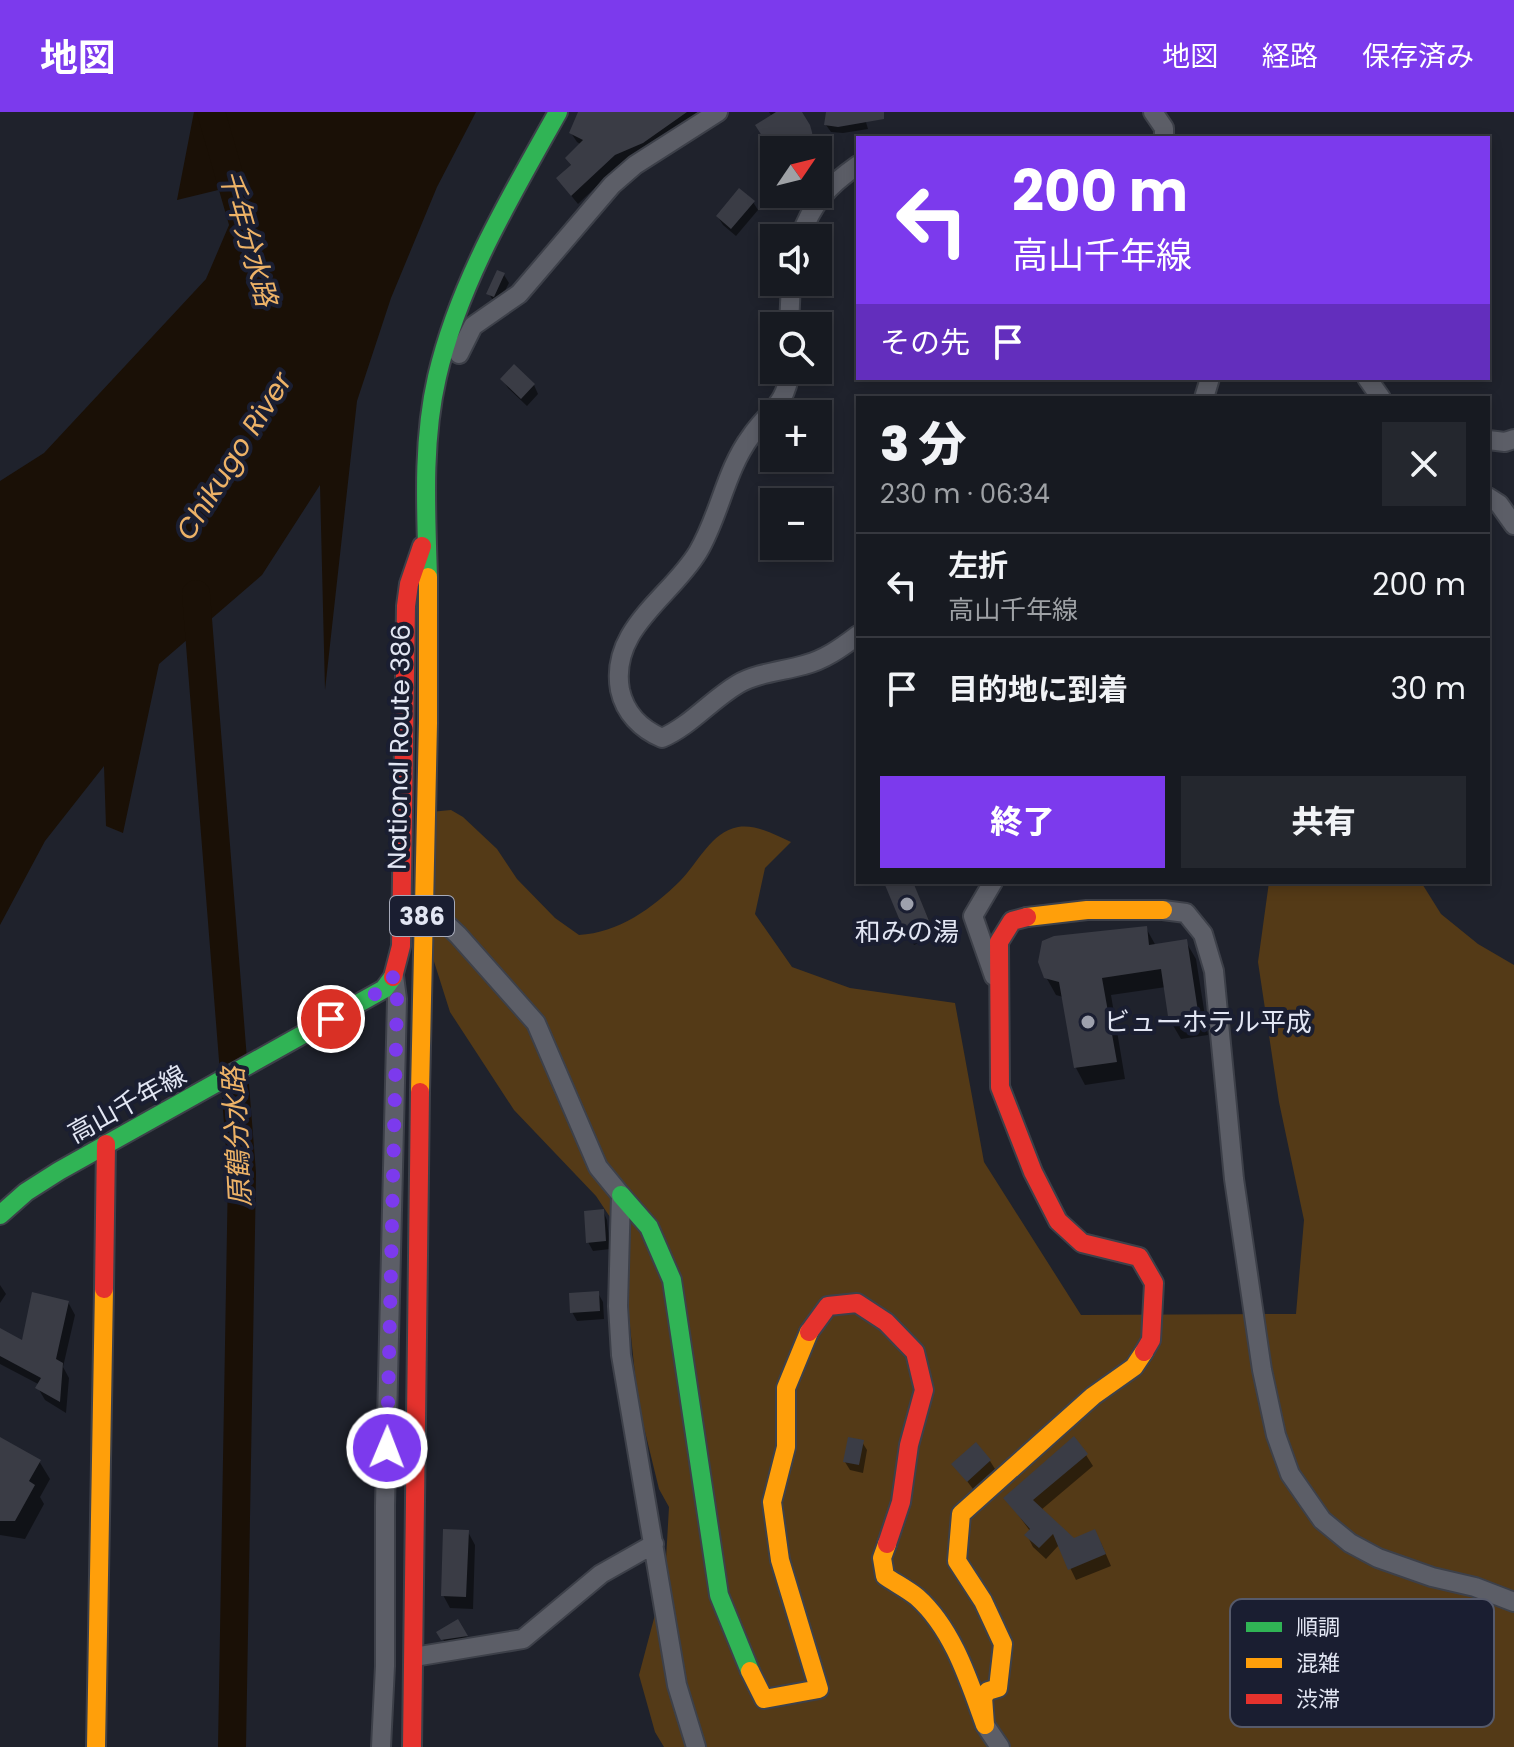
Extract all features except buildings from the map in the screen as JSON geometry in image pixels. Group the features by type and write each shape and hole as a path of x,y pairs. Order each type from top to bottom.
{"main road":[{"name":"National Route 386","path":"412,1747 428,445 437,379 462,302 495,231 558,112"},
{"path":"389,983 401,946 406,606 409,584 426,534"},
{"path":"985,1725 983,1697 988,1691 998,1688 1003,1646 996,1625 957,1561 961,1514 1093,1396 1134,1367 1151,1340 1154,1283 1139,1257 1082,1243 1058,1221 1033,1172 1000,1087 999,942 1012,921 1042,912 1163,910"},
{"name":"高山千年線","path":"0,1215 26,1192 389,983"},
{"path":"96,1747 114,1141"},
{"path":"621,1195 649,1227 672,1280 719,1595 746,1664 764,1699 819,1689 780,1560 772,1502 786,1447 786,1388 808,1333 828,1306 857,1303 886,1322 915,1352 924,1390 909,1445 901,1502 882,1558 885,1576 917,1598 939,1623 968,1677 985,1725"}],"street":[{"path":"444,353 460,354 473,326 509,303 526,287 612,185 635,165 718,112"},
{"path":"1153,112 1164,128 1164,136"},
{"path":"806,224 829,185 856,166"},
{"path":"788,384 781,403 751,435 728,474 699,550 636,625 623,651 617,673 622,699 646,731 662,738 676,732 707,705 741,682 808,664 836,651 856,636"},
{"path":"1490,440 1505,442 1514,439"},
{"path":"1490,498 1499,504 1514,525"},
{"path":"992,884 973,916 999,990"},
{"path":"1163,910 1186,913 1203,934 1214,971 1234,1179 1262,1370 1276,1435 1290,1474 1322,1520 1350,1543 1378,1558 1514,1602"},
{"path":"422,917 440,918 536,1023 598,1167 621,1195 618,1306 621,1355 677,1685 696,1747"},
{"path":"381,1747 396,1015 389,983"},
{"path":"414,1657 523,1639 601,1574 654,1544"},
{"path":"84,1747 97,1724"},
{"path":"985,1725 1000,1747"}],"shaded area":[{"path":"451,810 463,817 497,849 517,879 555,918 579,935 621,924 658,901 728,830 752,827 791,842 765,868 755,914 792,967 850,988 955,1003 984,1162 1081,1315 1296,1314 1304,1220 1279,1102 1258,962 1269,884 1422,884 1441,914 1478,944 1514,965 1514,1747 664,1747 655,1732 639,1675 665,1577 669,1507 659,1489 638,1403 629,1317 614,1223 596,1196 514,1110 450,1012 424,930 430,812"}],"water":[{"name":"Chikugo River","path":"194,112 476,112 437,187 391,298 357,401 325,690 320,485 262,575 159,664 123,833 106,826 104,766 45,841 0,925 0,481 44,453 206,279 247,183 177,200"}],"waterway":[{"name":"千年分水路","path":"211,112 248,240"},
{"name":"原鶴分水路","path":"196,594 242,1173 232,1747"}],"traffic: fast":[{"path":"428,577 426,477 429,426 437,377 459,307 488,240 558,112"},
{"path":"0,1215 26,1192 59,1171 384,989 393,977"},
{"path":"621,1195 649,1227 672,1280 719,1595 750,1671"}],"traffic: slow":[{"path":"420,1092 428,577"},
{"path":"1027,917 1087,910 1163,910"},
{"path":"96,1747 104,1289"},
{"path":"750,1671 764,1699 819,1689 780,1560 772,1502 786,1447 786,1388 809,1332"},
{"path":"887,1544 882,1558 885,1576 917,1597 941,1624 958,1656 985,1725 983,1697 988,1691 998,1688 1003,1644 983,1601 957,1561 961,1514 1093,1396 1134,1367 1144,1352"}],"traffic: jam":[{"path":"393,977 401,946 406,606 409,584 422,546"},
{"path":"1027,917 1012,921 999,942 1000,1087 1033,1172 1058,1221 1082,1243 1139,1257 1154,1283 1151,1340 1144,1352"},
{"path":"412,1747 420,1092"},
{"path":"104,1289 106,1144"},
{"path":"809,1332 828,1306 857,1303 886,1322 915,1352 924,1390 909,1445 901,1502 887,1544"}],"place":[{"name":"和みの湯","path":"907,904"},
{"name":"ビューホテル平成","path":"1088,1022"}],"route":[{"path":"331,1019 384,989 394,976 397,999 387,1448"}]}
